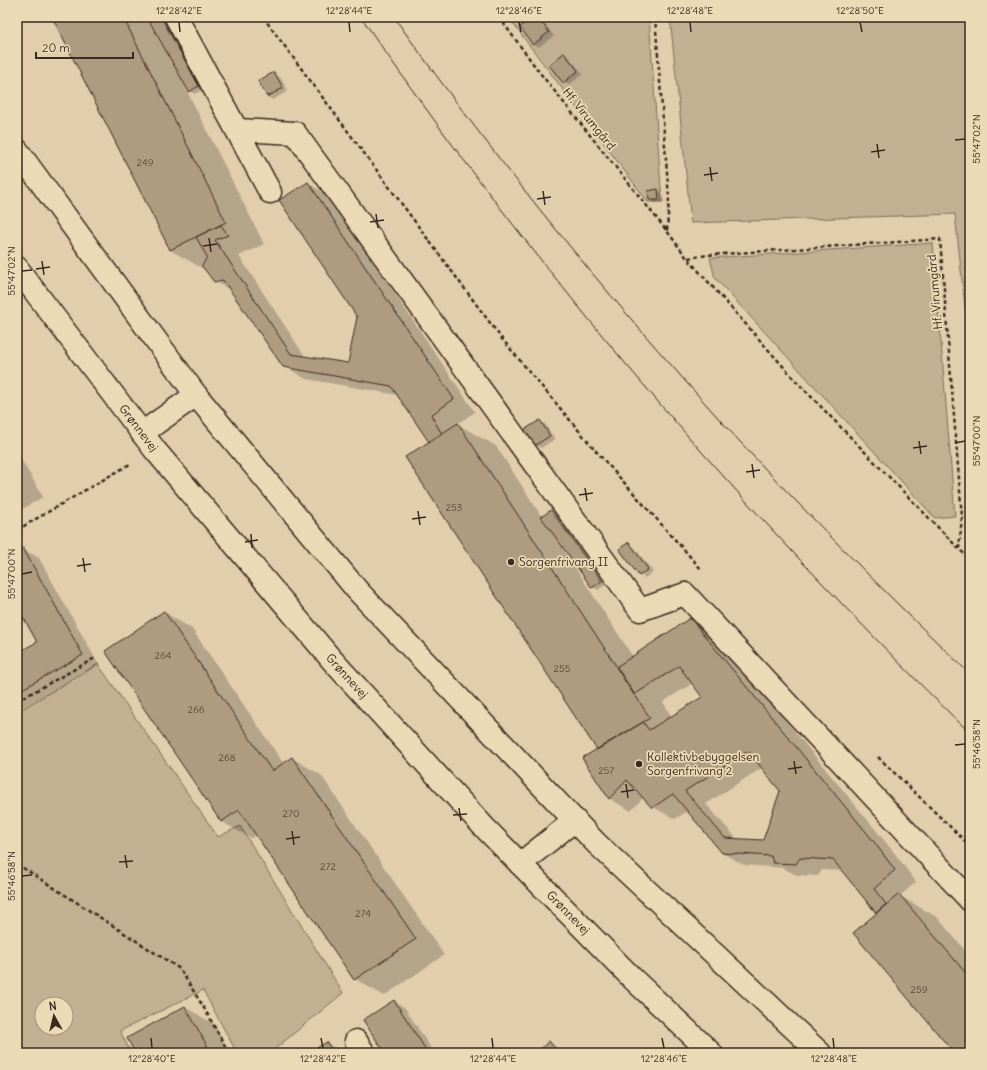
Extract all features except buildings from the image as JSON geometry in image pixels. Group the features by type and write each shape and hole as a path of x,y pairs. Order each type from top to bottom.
{"street":[{"path":"176,17 270,192"},
{"path":"238,130 295,133 640,610 685,594 970,900"},
{"path":"17,150 196,395 357,590 596,843 820,1053"},
{"name":"Grønnevej","path":"17,268 148,442 332,660 483,826 634,979 711,1053"},
{"path":"148,442 196,395"},
{"path":"520,864 575,820"}],"path":[{"path":"263,17 502,339 596,451 706,575"},
{"name":"Hf. Virumgård","path":"499,17 540,73 687,258 798,382 970,559"},
{"path":"655,17 669,198 667,231"},
{"name":"Hf. Virumgård","path":"687,258 708,255 940,239 962,518 959,549"},
{"path":"17,530 148,442"},
{"path":"17,701 95,658"},
{"path":"874,753 970,846"},
{"path":"17,864 180,969 229,1053"}],"shaded area":[{"path":"508,17 649,17 662,202 648,202"},
{"path":"670,17 970,17 970,354 955,214 691,223"},
{"path":"933,243 955,516 935,518 715,278 710,258"},
{"path":"98,664 218,837 240,826 343,993 270,1053 237,1053 203,990 120,1031 131,1053 17,1053 17,712"}],"tram line":[{"path":"361,17 412,89 517,230 628,367 744,499 804,564 970,733"},
{"path":"394,17 478,131 566,242 705,404 832,538 970,674"}],"place":[{"name":"Sorgenfrivang II","path":"511,562"},
{"name":"Kollektivbebyggelsen Sorgenfrivang 2","path":"639,764"}]}
